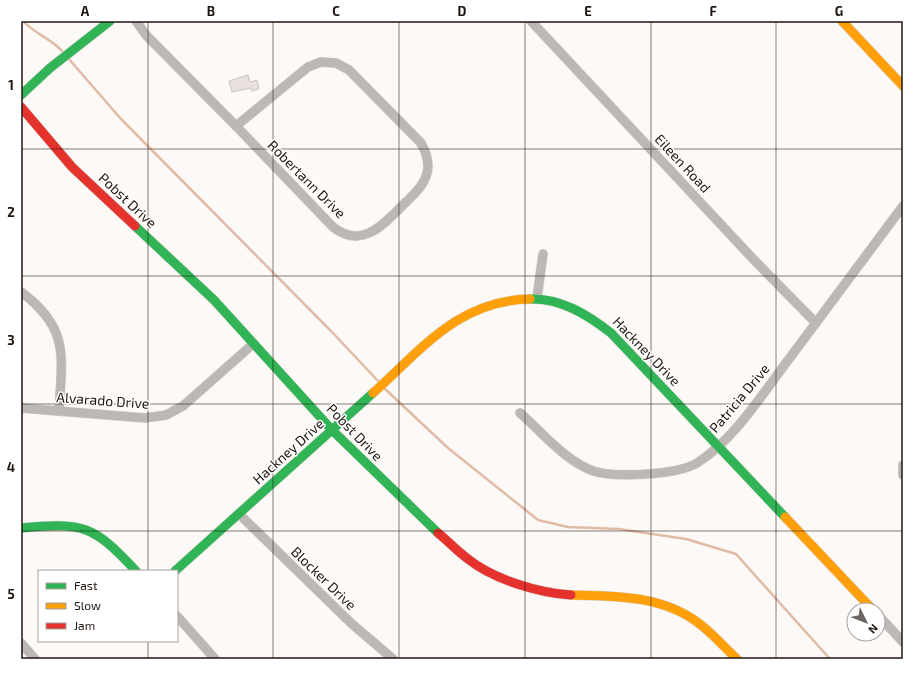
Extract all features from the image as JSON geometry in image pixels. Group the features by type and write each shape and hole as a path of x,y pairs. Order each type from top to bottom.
{"street":[{"path":"21,95 56,64 110,21"},
{"name":"Robertann Drive","path":"136,21 146,35 333,227 351,235 369,234 386,222 420,188 428,171 427,156 421,143 350,70 336,63 321,62 308,67 236,126"},
{"name":"Eileen Road","path":"531,21 755,261 816,323"},
{"path":"842,21 903,86"},
{"name":"Pobst Drive","path":"21,107 72,167 214,300 332,430 434,530 469,560 506,580 539,591 558,594 632,597 659,603 682,612 701,624 730,657"},
{"name":"Patricia Drive","path":"520,413 571,459 594,471 606,473 660,474 678,471 697,463 718,445 748,414 903,206"},
{"path":"537,298 543,254"},
{"path":"21,292 44,312 56,331 60,342 62,359 59,411"},
{"name":"Hackney Drive","path":"176,570 443,329 466,313 493,302 512,299 537,298 575,309 601,324 718,445 865,602"},
{"name":"Alvarado Drive","path":"21,408 146,418 166,415 183,406 253,344"},
{"path":"903,465 903,475"},
{"name":"Blocker Drive","path":"239,514 352,624 393,659"},
{"path":"21,528 68,524 90,530 101,535 113,545 135,570"},
{"path":"178,617 215,659"},
{"path":"886,624 903,642"},
{"path":"21,643 35,659"}],"building":[{"path":"248,75 250,82 257,80 259,89 252,91 251,88 232,92 229,81"}],"waterway":[{"path":"23,21 33,30 59,47 63,52"},
{"path":"68,58 121,119 329,329 380,383"},
{"path":"384,388 448,448 538,520 568,527 619,529 686,539 736,554 830,659"}],"traffic: fast":[{"path":"21,95 50,68 110,21"},
{"path":"135,226 214,300 332,430 438,533"},
{"path":"530,299 552,301 574,309 611,333 785,517"},
{"path":"176,570 373,393"},
{"path":"21,528 60,526 86,530 109,544 135,570"}],"traffic: slow":[{"path":"842,21 903,86"},
{"path":"373,393 425,344 462,318 482,308 505,302 530,299"},
{"path":"785,517 865,602"},
{"path":"571,595 639,599 671,608 687,615 701,625 737,659"}],"traffic: jam":[{"path":"21,107 72,167 135,226"},
{"path":"438,533 464,556 490,573 530,588 558,594 571,595"}]}
